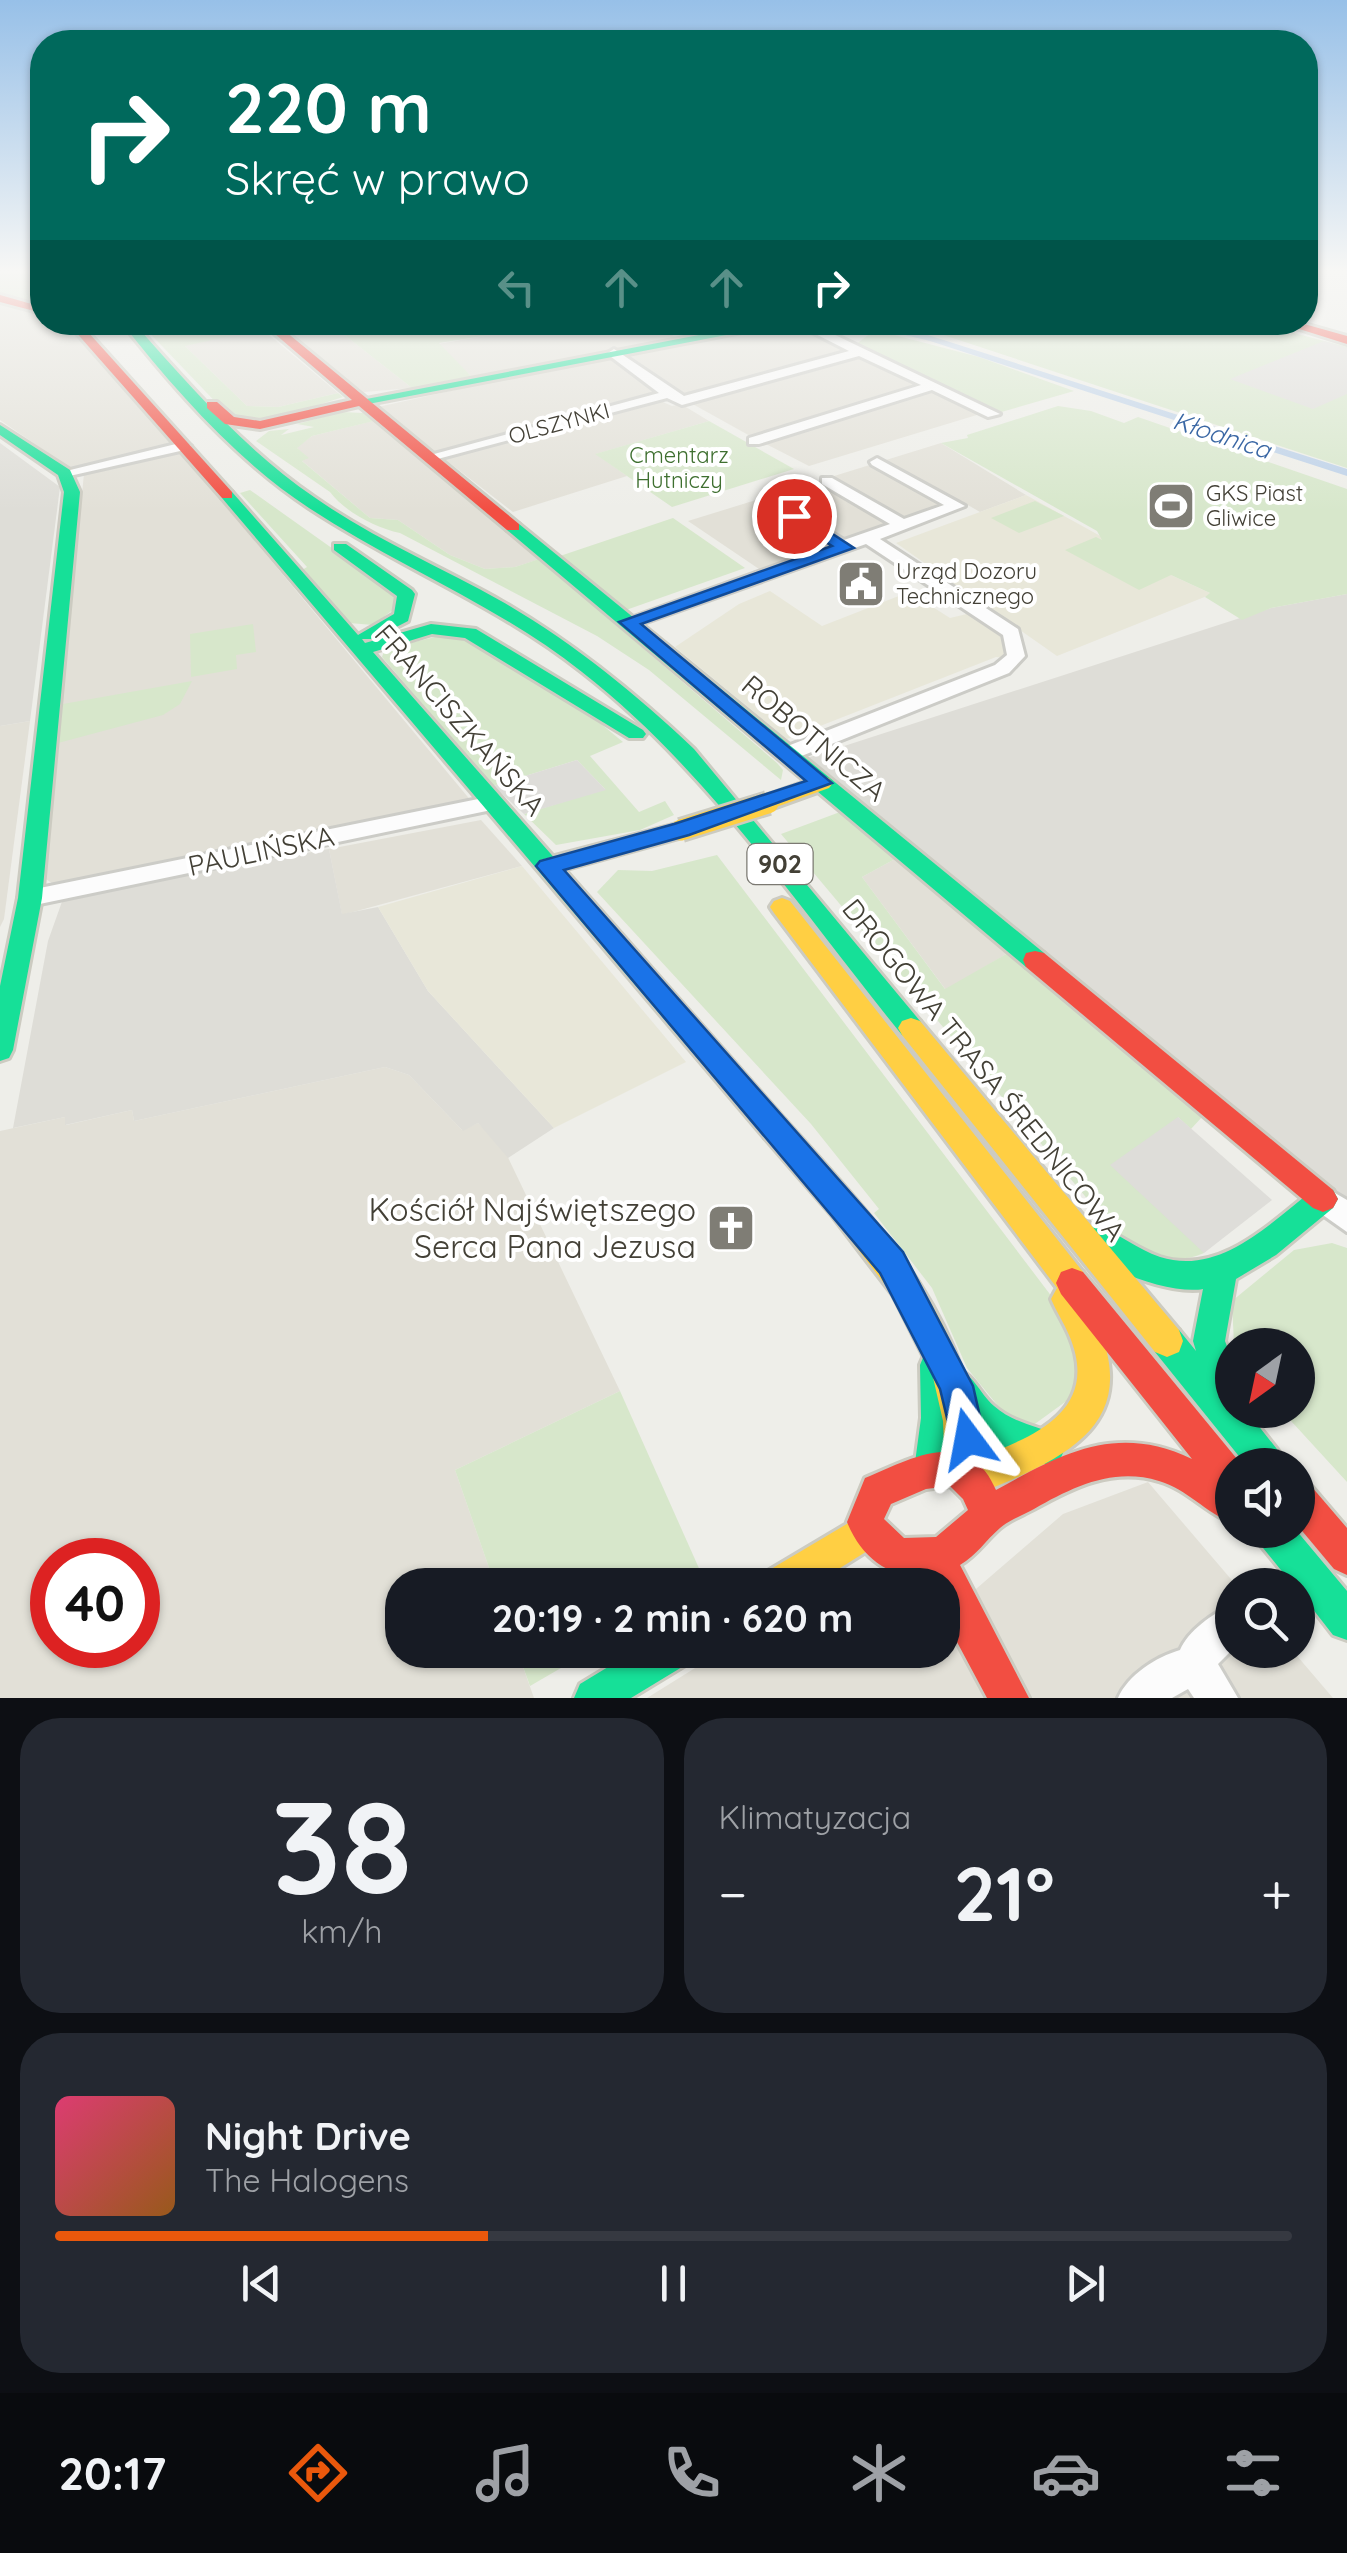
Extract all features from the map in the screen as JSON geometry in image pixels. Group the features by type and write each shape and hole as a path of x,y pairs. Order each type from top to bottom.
{"street":[{"name":"FRANCISZKAŃSKA","path":"99,352 874,1240 922,1315 937,1354 956,1386 968,1439 968,1475"},
{"name":"DROGOWA TRASA ŚREDNICOWA","path":"135,352 258,483 320,528 519,640 636,734 739,852 1043,1247 1215,1460"},
{"name":"DROGOWA TRASA ŚREDNICOWA","path":"154,352 236,442 279,479 342,522 522,621 572,654 654,720 755,833 1051,1204 1254,1448"},
{"name":"ROBOTNICZA","path":"302,352 1335,1208"},
{"path":"189,390 230,421 280,422 617,352"},
{"name":"OLSZYNKI","path":"430,458 669,394 682,401 859,352"},
{"path":"861,352 993,414"},
{"path":"614,353 669,394"},
{"path":"754,441 932,386"},
{"path":"279,479 250,440 280,422"},
{"path":"0,429 65,473 72,484 70,538 30,898 0,1050"},
{"path":"65,473 184,446"},
{"path":"628,622 957,506 877,462"},
{"path":"827,481 904,526"},
{"path":"768,500 846,548"},
{"path":"320,528 345,552 406,594 408,603 401,617 356,645"},
{"path":"787,754 1002,669 1016,656 1012,634 870,539"},
{"path":"356,645 431,629 470,633 636,734"},
{"path":"548,866 681,830 822,783"},
{"name":"PAULIŃSKA","path":"30,898 492,803"},
{"path":"1051,1204 1121,1258 1152,1273 1184,1280 1220,1277 1335,1208"},
{"path":"1043,1247 1088,1340 1096,1378 1084,1418 1048,1448 968,1475 932,1470 886,1484 878,1490 868,1511 867,1530 875,1544 890,1555 911,1560 938,1557 966,1544 988,1515 1119,1457 1168,1462 1215,1492"},
{"path":"1215,1365 1208,1350 1207,1324 1220,1277"},
{"name":"FRANCISZKAŃSKA","path":"932,1470 938,1418 937,1354"},
{"path":"956,1386 985,1429 1008,1440 1048,1448"},
{"path":"968,1475 988,1515"},
{"path":"1315,1519 1347,1556"},
{"path":"806,1568 867,1530"},
{"path":"1287,1548 1347,1621"},
{"path":"938,1557 959,1608 1010,1698"},
{"path":"1208,1683 1197,1656 1215,1637"},
{"path":"594,1698 643,1668"},
{"path":"1138,1698 1177,1670 1208,1683"}],"shaded area":[{"path":"0,352 92,352 175,442 70,468 0,420"},
{"path":"191,352 290,352 338,393 278,407 247,406"},
{"path":"312,352 366,352 412,388 364,392"},
{"path":"446,352 606,352 472,377"},
{"path":"643,352 849,353 685,397 623,356"},
{"path":"1296,352 1347,352 1347,394 1313,409 1230,379"},
{"path":"857,355 924,384 752,437 689,402"},
{"path":"604,357 614,358 661,393 438,453 378,407"},
{"path":"929,390 980,414 809,466 764,443"},
{"path":"656,399 672,406 681,404 709,421 596,454 627,476 513,512 442,457"},
{"path":"377,420 543,558 515,567 485,569 450,555 398,520 370,518 301,460 297,447 312,436"},
{"path":"0,443 60,487 30,721 0,726"},
{"path":"941,443 1026,495 980,512 961,501 762,571 688,521"},
{"path":"179,450 472,802 56,886 46,879 84,473"},
{"path":"1026,495 1212,594 1057,656 896,543"},
{"path":"770,591 822,626 909,592 950,618 971,613 1002,635 1007,650 1004,658 996,657 787,739 675,647 739,604"},
{"path":"1347,594 1347,1200 804,759 1271,608"},
{"path":"30,721 4,919 0,927 0,726"},
{"path":"577,760 606,790 524,814 493,786"},
{"path":"481,820 522,866 342,915 329,849"},
{"path":"329,849 342,914 378,907 428,991 554,1128 508,1158 478,1123 463,1131 409,1075 385,1067 134,1121 132,1110 65,1125 65,1117 13,1128 48,941 64,896"},
{"path":"895,859 1008,953 946,990 862,877"},
{"path":"522,866 686,1062 554,1128 428,991 378,907"},
{"path":"385,1067 409,1075 462,1130 478,1123 503,1147 620,1391 455,1470 489,1568 385,1568 385,1668 523,1668 534,1698 0,1698 0,1131 65,1117 66,1125 132,1110 134,1121"},
{"path":"1178,1117 1272,1200 1204,1253 1110,1165"},
{"path":"1148,1482 1221,1568 1215,1568 1215,1668 1307,1668 1333,1698 1031,1698 969,1595 1063,1514"},
{"path":"960,1648 988,1698 647,1698 695,1668 960,1668"}],"green space":[{"path":"168,352 191,352 247,406 278,407 338,393 343,397 265,422 228,415"},
{"path":"366,352 448,352 472,377 412,388"},
{"path":"870,352 961,352 1074,391 998,413"},
{"path":"996,352 1347,352 1347,468"},
{"name":"GKS Piast Gliwice","path":"1058,406 1091,411 1124,423 1138,417 1347,489 1347,594 1271,608 1242,620 1205,597 1210,593 1171,575 1139,590 1065,550 1096,537 1102,540 1097,531 941,443 968,438 967,435"},
{"path":"342,412 363,413 374,421 312,436 297,448 309,458 302,461 370,518 398,520 450,555 485,569 515,567 539,559 777,763 783,770 781,780 649,670 597,636 400,533 362,518 256,441 269,431 289,429 281,435 314,427 297,424"},
{"name":"Cmentarz Hutniczy","path":"709,421 794,469 672,507 595,454"},
{"path":"250,490 398,595 402,603 373,625 349,623 302,570 307,567 240,493"},
{"path":"1035,501 1064,516 1019,533 991,518"},
{"path":"673,518 745,568 626,610 560,556"},
{"path":"253,624 256,652 236,655 237,669 191,677 190,634"},
{"path":"456,632 595,719 623,742 590,756 639,812 665,801 674,815 640,830 556,845 524,814 605,789 577,760 493,786 382,657 385,649"},
{"path":"192,681 180,704 163,715 58,743 63,704"},
{"path":"840,812 895,859 862,877 945,989 1008,953 1202,1117 1191,1129 1178,1117 1204,1253 1169,1258 1116,1233 781,834"},
{"path":"717,855 1071,1322 1083,1389 1021,1434 967,1368 932,1288 874,1213 879,1209 811,1124 597,892 618,870 652,871"},
{"path":"1332,1243 1347,1248 1347,1482 1298,1428 1315,1428 1315,1328 1233,1328 1232,1301 1294,1250"},
{"path":"620,1391 699,1568 489,1568 455,1470"},
{"path":"524,1668 561,1668 530,1686"}],"water":[{"name":"Kłodnica","path":"965,352 982,352 1347,469 1347,476"}],"traffic: fast":[{"path":"153,352 213,418 284,483 336,518 544,635 648,717 687,754 911,1028"},
{"path":"363,401 626,352"},
{"path":"0,429 65,473 72,492 30,898 0,1050"},
{"path":"227,495 775,1129"},
{"path":"513,527 1035,960"},
{"path":"340,547 406,594 402,617 367,635"},
{"path":"360,650 431,629 470,633 636,734"},
{"path":"1096,1239 1133,1261 1165,1273 1192,1276 1217,1272 1265,1245 1323,1199"},
{"path":"1215,1357 1209,1341 1221,1277"},
{"path":"1167,1341 1254,1448"},
{"path":"932,1470 938,1418 937,1365"},
{"path":"956,1385 974,1411 994,1428 1048,1448"},
{"path":"1287,1548 1347,1621"},
{"path":"594,1698 643,1668"}],"traffic: slow":[{"path":"768,803 822,783"},
{"path":"681,830 768,803"},
{"path":"548,866 681,830"},
{"path":"782,907 1072,1283"},
{"path":"911,1028 1167,1341"},
{"path":"775,1129 874,1244 929,1328 949,1373 960,1421 963,1472"},
{"path":"972,1478 1045,1447 1081,1417 1091,1397 1094,1372 1086,1336 1067,1299"},
{"path":"806,1568 867,1530"}],"traffic: jam":[{"path":"99,352 227,495"},
{"path":"302,352 513,527"},
{"path":"212,405 230,421 260,425 363,401"},
{"path":"1035,960 1323,1199"},
{"path":"1072,1283 1215,1460"},
{"path":"987,1515 1082,1466 1110,1459 1137,1458 1166,1465 1215,1493"},
{"path":"952,1468 971,1481 987,1515 974,1532 943,1554 926,1559 892,1553 865,1522 878,1491 925,1471 952,1468"},
{"path":"1315,1519 1347,1556"},
{"path":"938,1557 959,1608 1009,1698"}],"place":[{"name":"GKS Piast Gliwice","path":"1171,506"},
{"name":"Urząd Dozoru Technicznego","path":"861,584"},
{"name":"Kościół Najświętszego Serca Pana Jezusa","path":"731,1228"}],"route":[{"path":"794,516 846,548 628,622 822,783 681,830 548,866 892,1262 956,1386 968,1439"}]}
